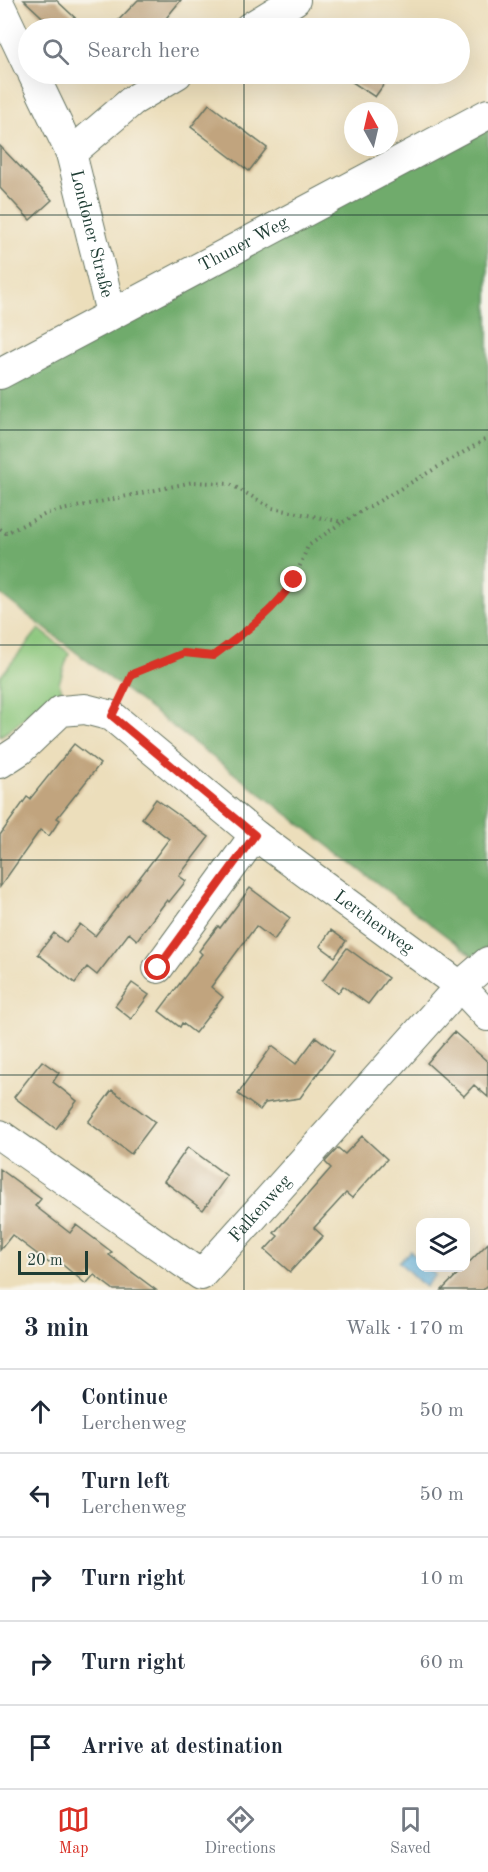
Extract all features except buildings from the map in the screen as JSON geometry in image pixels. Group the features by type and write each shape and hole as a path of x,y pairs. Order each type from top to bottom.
{"street":[{"path":"265,18 295,0"},
{"path":"0,6 18,44"},
{"name":"Londoner Straße","path":"38,84 71,153 111,313"},
{"name":"Londoner Straße","path":"71,153 132,101 160,84"},
{"name":"Thuner Weg","path":"0,374 488,114"},
{"name":"Lerchenweg","path":"0,763 20,750 61,711 85,709 112,716 255,835 460,986 488,1016"},
{"path":"158,968 255,835"},
{"name":"Falkenweg","path":"0,1135 201,1275 460,986 488,962"}],"path":[{"path":"112,716 132,674 184,653 213,656 246,631 286,592 294,580 308,546 343,522 488,438"},
{"path":"0,529 6,533 48,513 193,482 230,484 272,508 343,522"}],"green space":[{"path":"488,118 488,946 475,958 0,594 0,374"},
{"path":"39,629 69,653 59,683 62,690 45,700 0,736 0,677"}],"water":[{"path":"410,1251 416,1257 416,1272 433,1272 436,1275 425,1287 399,1262"}],"route":[{"path":"158,968 255,835 112,716 132,674 184,653 213,656 246,631 286,592 294,580"}]}
